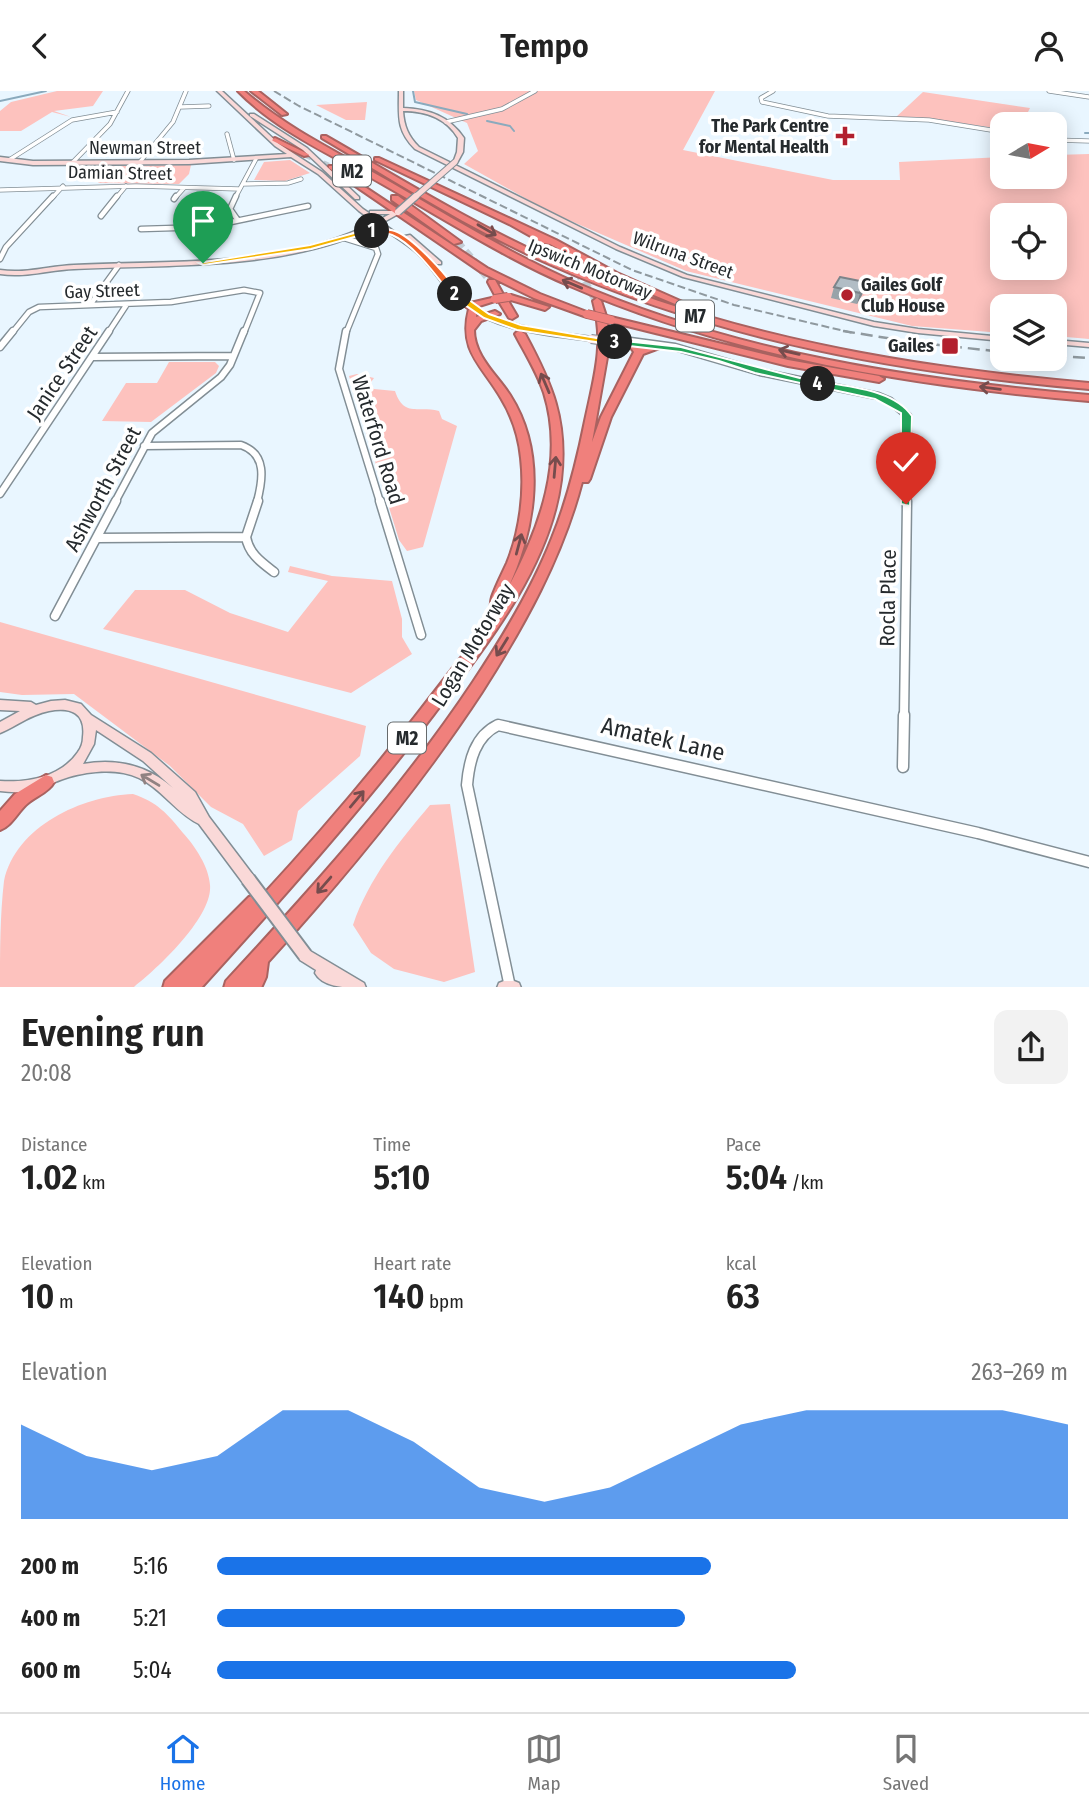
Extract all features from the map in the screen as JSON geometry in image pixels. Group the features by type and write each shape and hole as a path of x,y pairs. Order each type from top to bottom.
{"highway":[{"name":"Ipswich Motorway","path":"241,91 260,108 304,135 504,252 594,293 670,319 829,361 952,383 1089,398"},
{"path":"254,91 290,118"},
{"name":"Ipswich Motorway","path":"313,131 498,236 566,269 636,297 728,326 798,344 981,376 1089,386"},
{"name":"M2","path":"304,135 304,141 424,217 457,242"},
{"path":"275,140 293,153 306,155"},
{"name":"M2","path":"328,140 339,141 540,237 570,261"},
{"path":"331,167 491,274 588,317"},
{"path":"540,237 629,283 711,313 811,341 967,370 981,376"},
{"path":"492,282 512,316"},
{"path":"496,620 494,608 512,566 526,514 527,458 516,415 502,390 474,354 469,331 472,306 508,297 673,339 689,340 852,375 932,385 952,383"},
{"name":"Logan Motorway","path":"234,987 399,796 466,704 506,642 560,533 574,492 605,339 597,301"},
{"path":"469,331 476,321 491,315"},
{"name":"Logan Motorway","path":"189,987 297,870 311,850 384,767 496,620 531,559 549,504 555,473 555,437 552,403 544,380 520,334"},
{"path":"617,340 636,348 657,347"},
{"path":"574,492 582,488 606,417 636,348"},
{"path":"0,823 21,799 46,782"},
{"path":"173,987 311,850"},
{"path":"250,987 257,977 260,957"}],"main road":[{"path":"219,91 275,140"},
{"path":"225,91 269,131 295,147 293,153"},
{"path":"400,113 401,91"},
{"path":"2,275 24,271 234,260 311,247 364,231 396,213 455,162 460,152 461,138 446,122 427,112 400,113"},
{"path":"400,113 425,113 446,122"},
{"name":"Wilruna Street","path":"400,113 405,137 428,155 618,249 672,271 725,288 874,324 990,338"},
{"path":"255,117 305,149 394,233 428,261 453,292 472,306 533,331 617,340"},
{"path":"293,153 351,193"},
{"path":"293,153 383,222 425,248 472,306"},
{"name":"Newman Street","path":"0,159 139,163 256,159 293,153"},
{"path":"372,212 396,213"},
{"path":"364,231 394,233"},
{"path":"1067,343 1089,345"},
{"path":"0,705 66,705 78,709 170,776 191,796 204,821 304,955 319,971 341,987"},
{"path":"0,728 21,713 36,707"},
{"path":"61,774 84,751 90,727 86,717"},
{"path":"4,788 46,782 61,774 100,765 137,772 155,780 178,803 204,821"},
{"path":"304,955 357,987"}],"street":[{"path":"72,163 110,124 128,91"},
{"path":"139,163 173,122 186,91"},
{"path":"446,122 502,109 535,91"},
{"path":"773,91 761,98 762,101 826,115 929,120 990,130"},
{"path":"1048,91 1089,97"},
{"path":"180,107 209,106"},
{"path":"9,160 72,120 117,112"},
{"path":"227,134 234,160"},
{"path":"1068,140 1089,141"},
{"path":"237,219 230,209 256,159"},
{"name":"Damian Street","path":"0,190 63,186 241,187 288,183 301,179"},
{"path":"0,259 6,247 63,186"},
{"path":"101,216 126,186"},
{"path":"174,199 184,188"},
{"path":"141,229 196,228 308,205"},
{"name":"Waterford Road","path":"344,238 376,249 378,254 344,340 339,356 339,369 421,635"},
{"path":"90,305 119,265"},
{"name":"Gay Street","path":"0,348 33,309 183,301 256,290"},
{"name":"Ashworth Street","path":"55,616 145,446 159,425 221,377 260,297 256,290"},
{"name":"Janice Street","path":"0,494 127,304"},
{"name":"Rocla Place","path":"617,340 634,340 681,349 722,358 759,371 878,396 890,401 908,416 903,768"},
{"name":"Rocla Place","path":"657,347 681,349"},
{"path":"92,357 233,356"},
{"path":"145,446 251,446 257,451 262,490 246,537 247,545 252,553 274,572"},
{"path":"97,538 246,537"},
{"name":"Amatek Lane","path":"512,987 467,785 467,772 482,737 488,729 498,725 965,830 1089,862"}],"shaded area":[{"path":"57,91 103,91 93,106 54,111 71,117 52,112 21,131 0,131 0,111 11,102"},
{"path":"414,91 715,91 683,150 833,180 900,180 899,162 990,158 990,189 1068,189 1068,155 1089,154 1089,339 1067,337 1067,294 990,294 990,332 912,326 686,271 550,212 464,164 478,151 467,123 416,100"},
{"path":"923,92 1030,108 1028,112 990,112 990,127 896,117"},
{"path":"367,102 365,120 346,120 316,105"},
{"path":"290,160 310,173 285,181 254,180 264,162"},
{"path":"191,165 189,174 179,184 98,183 113,166"},
{"path":"169,362 215,362 219,366 216,373 151,422 102,421 126,383 157,383"},
{"path":"357,374 374,378 369,385 374,389 395,391 407,408 439,411 442,419 457,426 423,547 407,551 399,540 349,376"},
{"path":"290,566 332,576 392,581 402,619 402,637 412,654 351,693 103,629 135,590 185,590 230,613 288,632 328,581 288,572"},
{"path":"0,622 366,726 360,756 298,811 292,840 264,856 243,824 211,807 170,766 74,694 22,695 0,692"},
{"path":"133,794 167,814 201,857 209,878 209,898 194,926 169,955 134,987 0,987 4,881 22,844 54,818 73,808 113,796"},
{"path":"450,804 475,972 444,982 394,969 371,953 353,925 376,876 407,833 430,805"}],"building":[{"path":"840,277 865,282 860,293 834,287"}],"waterway":[{"path":"0,101 46,91"},
{"path":"413,91 415,102 467,114"},
{"path":"487,121 510,126 514,131"}],"tunnel":[{"path":"306,155 331,167"},
{"path":"457,242 492,282"},
{"path":"570,261 597,301"}],"railway":[{"path":"274,91 299,106 632,270 734,305 848,332"},
{"path":"843,331 848,332"},
{"path":"848,332 990,351"},
{"path":"848,332 853,333"},
{"path":"1067,357 1089,358"}],"place":[{"name":"The Park Centre for Mental Health","path":"845,136"},
{"name":"Gailes Golf Club House","path":"847,295"},
{"name":"Gailes","path":"950,346"}],"route":[{"path":"203,263 311,247 364,231 394,233 435,268 462,301 486,316 502,322 547,334 681,349 722,358 759,371 878,396 890,401 908,416 906,504"}]}
